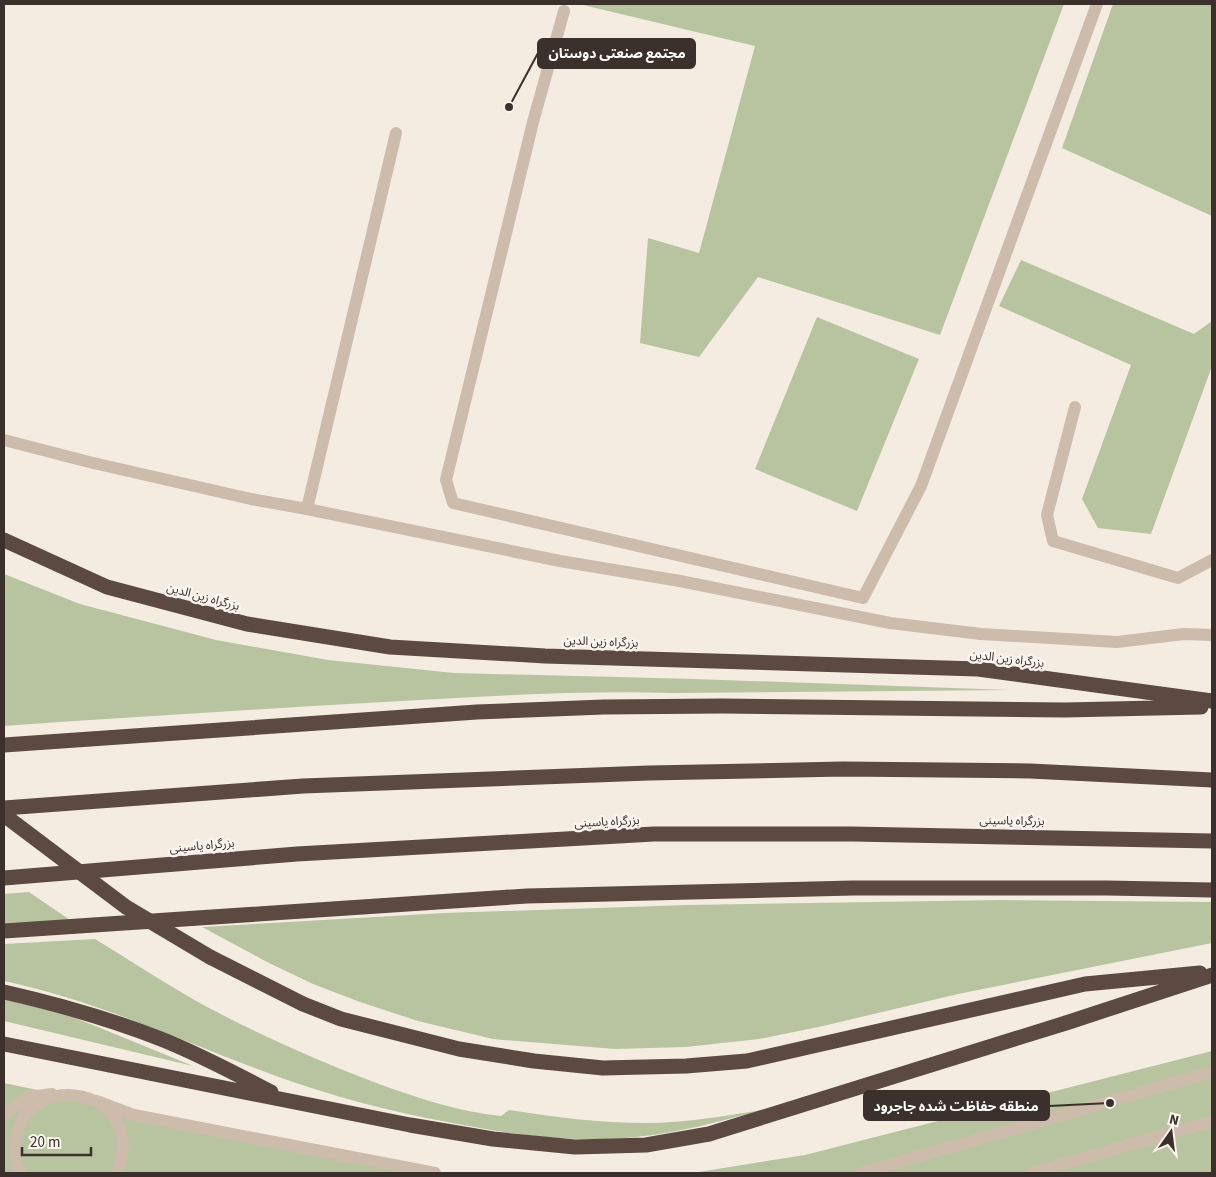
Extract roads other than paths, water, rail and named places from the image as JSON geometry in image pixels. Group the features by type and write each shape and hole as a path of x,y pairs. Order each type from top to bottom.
{"highway":[{"name":"بزرگراه زین الدین","path":"4,540 108,587 247,624 390,647 555,656 978,669 1212,701"},
{"path":"4,745 477,712 604,707 722,706 1065,710 1212,706"},
{"path":"4,808 303,786 688,772 843,769 1030,771 1212,780"},
{"path":"4,815 126,907 210,957 303,1004 341,1019 459,1049 534,1061 603,1068 686,1066 747,1061 1085,984 1212,973"},
{"name":"بزرگراه یاسینی","path":"4,878 297,854 654,834 852,834 1212,841"},
{"path":"4,931 527,896 854,888 1212,890"},
{"path":"4,1044 410,1125 494,1139 575,1147 646,1145 709,1134 1069,1022 1212,973"},
{"path":"4,992 65,1006 160,1039 211,1061 286,1100"}],"lane":[{"path":"564,11 533,122 446,480 453,503 862,598 921,486 1097,4"},
{"path":"308,509 396,133"},
{"path":"1075,408 1047,514 1053,541 1178,578 1212,560"},
{"path":"4,440 242,497 560,561 680,581 890,623 981,634 1117,642 1184,634 1212,635"},
{"path":"861,1173 1212,1072"},
{"path":"4,1114 28,1097 45,1094 69,1094 83,1096 134,1115 435,1173"},
{"path":"21,1173 14,1150 17,1133 24,1117 36,1105 52,1097 69,1094"},
{"path":"97,1102 110,1112 119,1126 124,1143 123,1160 118,1173"},
{"path":"1032,1173 1212,1121"}],"place":[{"name":"مجتمع صنعتی دوستان","path":"509,107"},
{"name":"منطقه حفاظت شده جاجرود","path":"1110,1103"}]}
